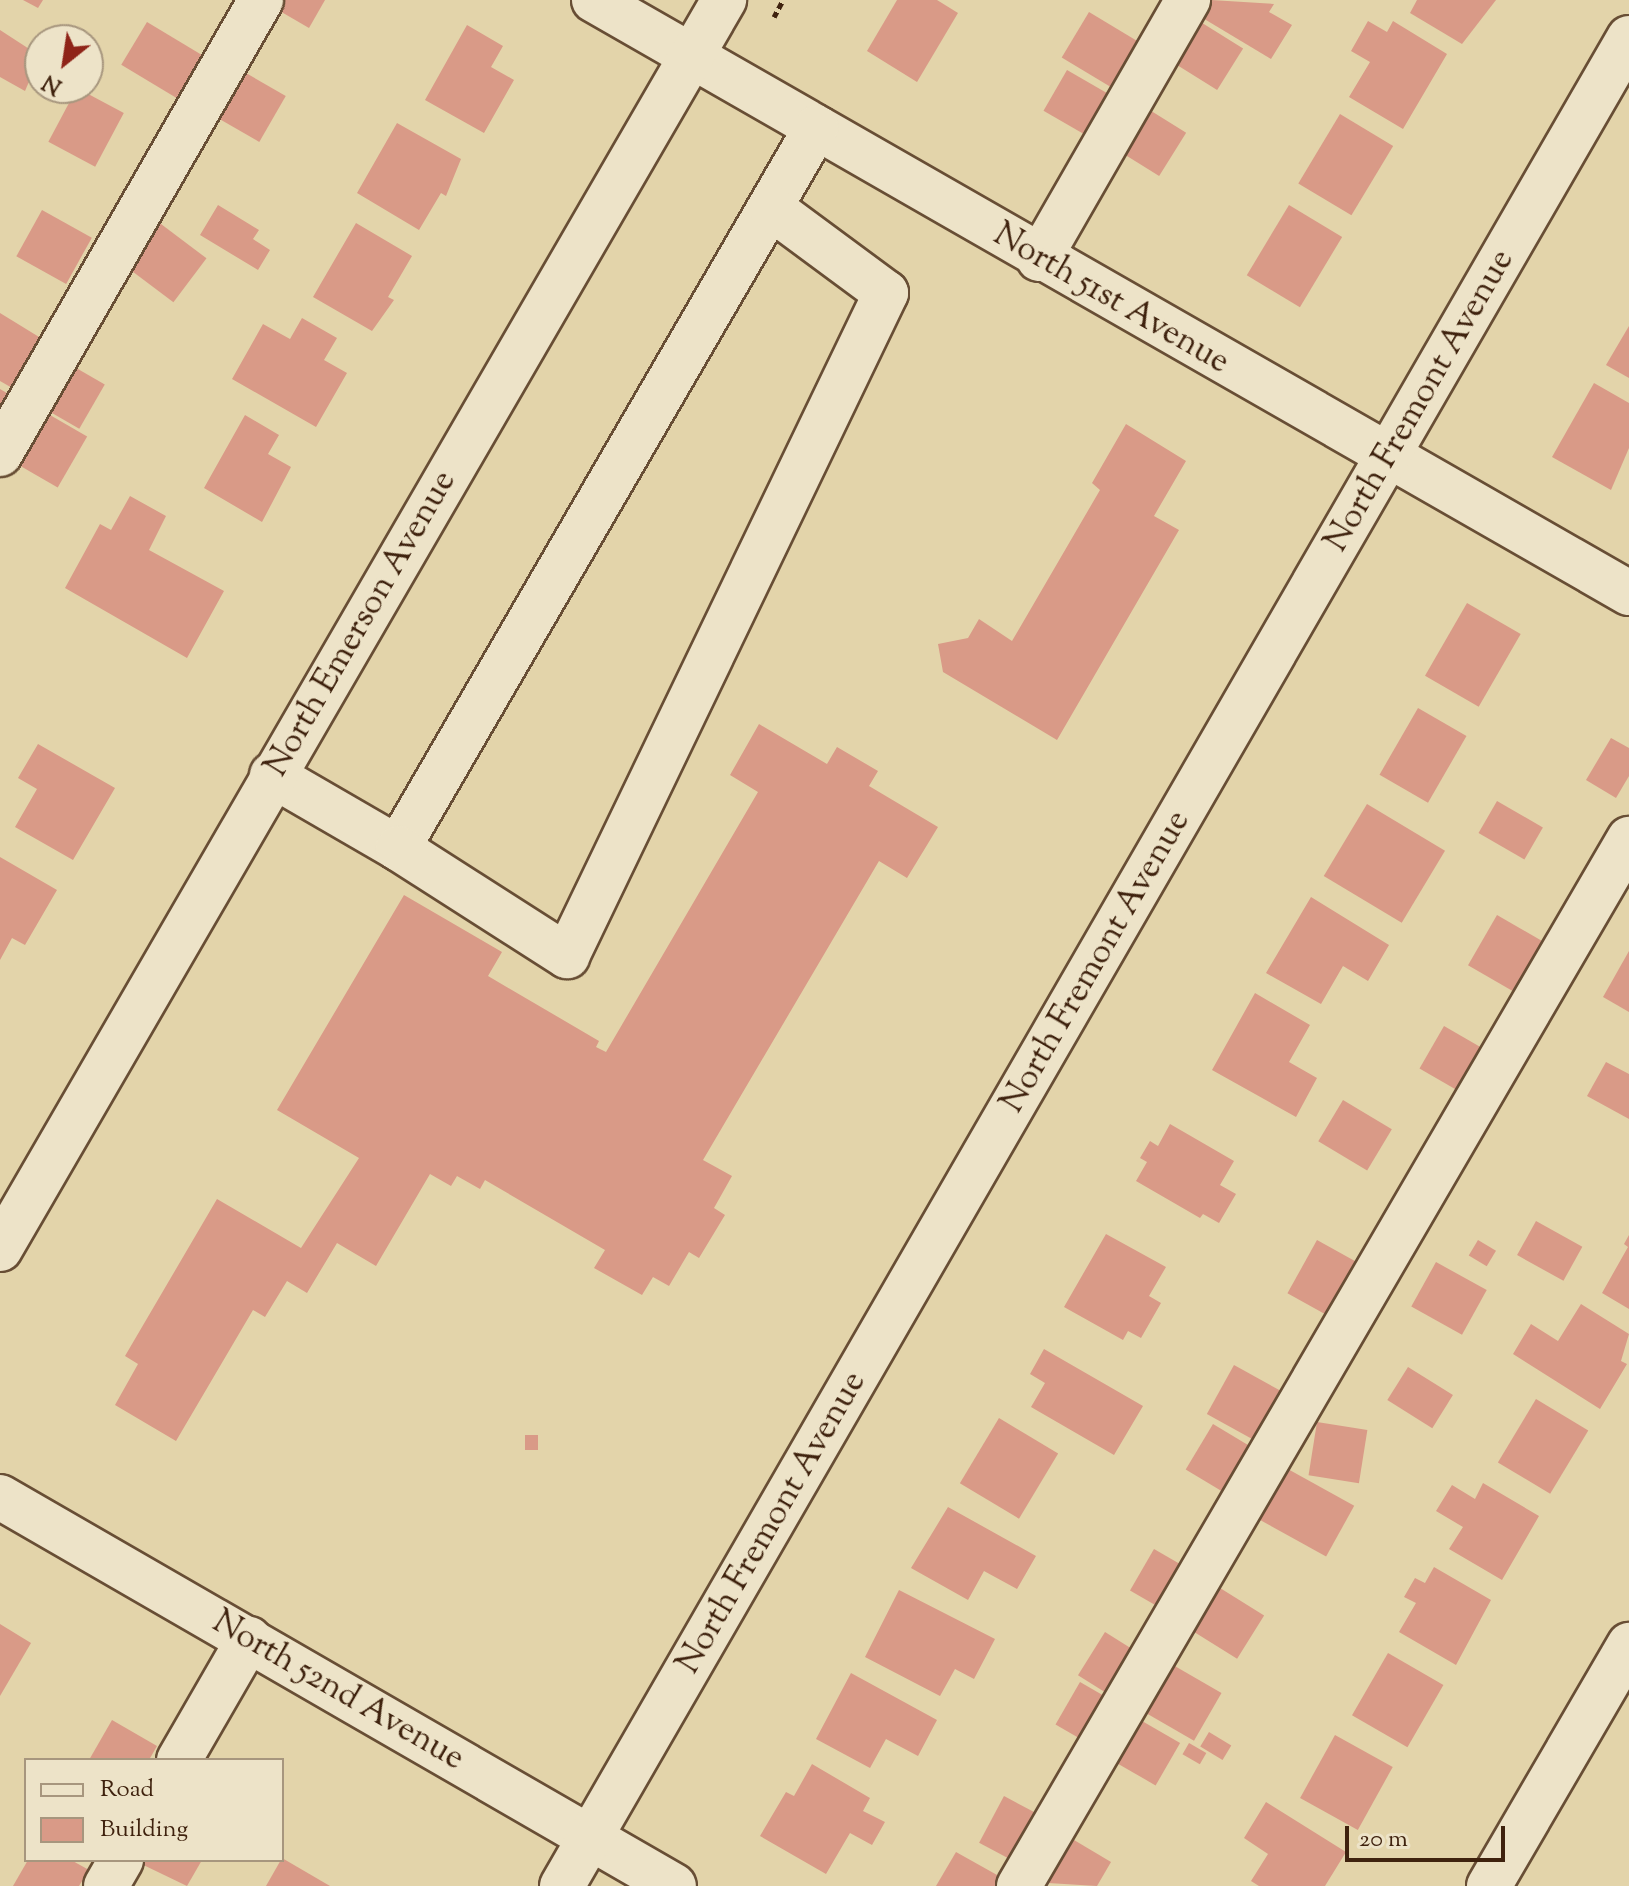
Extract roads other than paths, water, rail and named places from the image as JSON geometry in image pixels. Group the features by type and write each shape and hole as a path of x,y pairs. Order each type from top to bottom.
{"street":[{"path":"0,454 261,0"},
{"name":"North 51st Avenue","path":"594,0 1039,259 1629,593"},
{"name":"North Emerson Avenue","path":"0,1249 724,0"},
{"path":"1039,259 1188,0"},
{"name":"North Fremont Avenue","path":"562,1886 1629,38"},
{"path":"398,848 816,128"},
{"path":"272,775 398,848 567,956 886,293 771,208"},
{"path":"1019,1886 1629,839"},
{"name":"North 52nd Avenue","path":"0,1497 674,1886"},
{"path":"180,1758 249,1639"},
{"path":"1489,1886 1629,1645"},
{"path":"106,1886 120,1862"}]}
